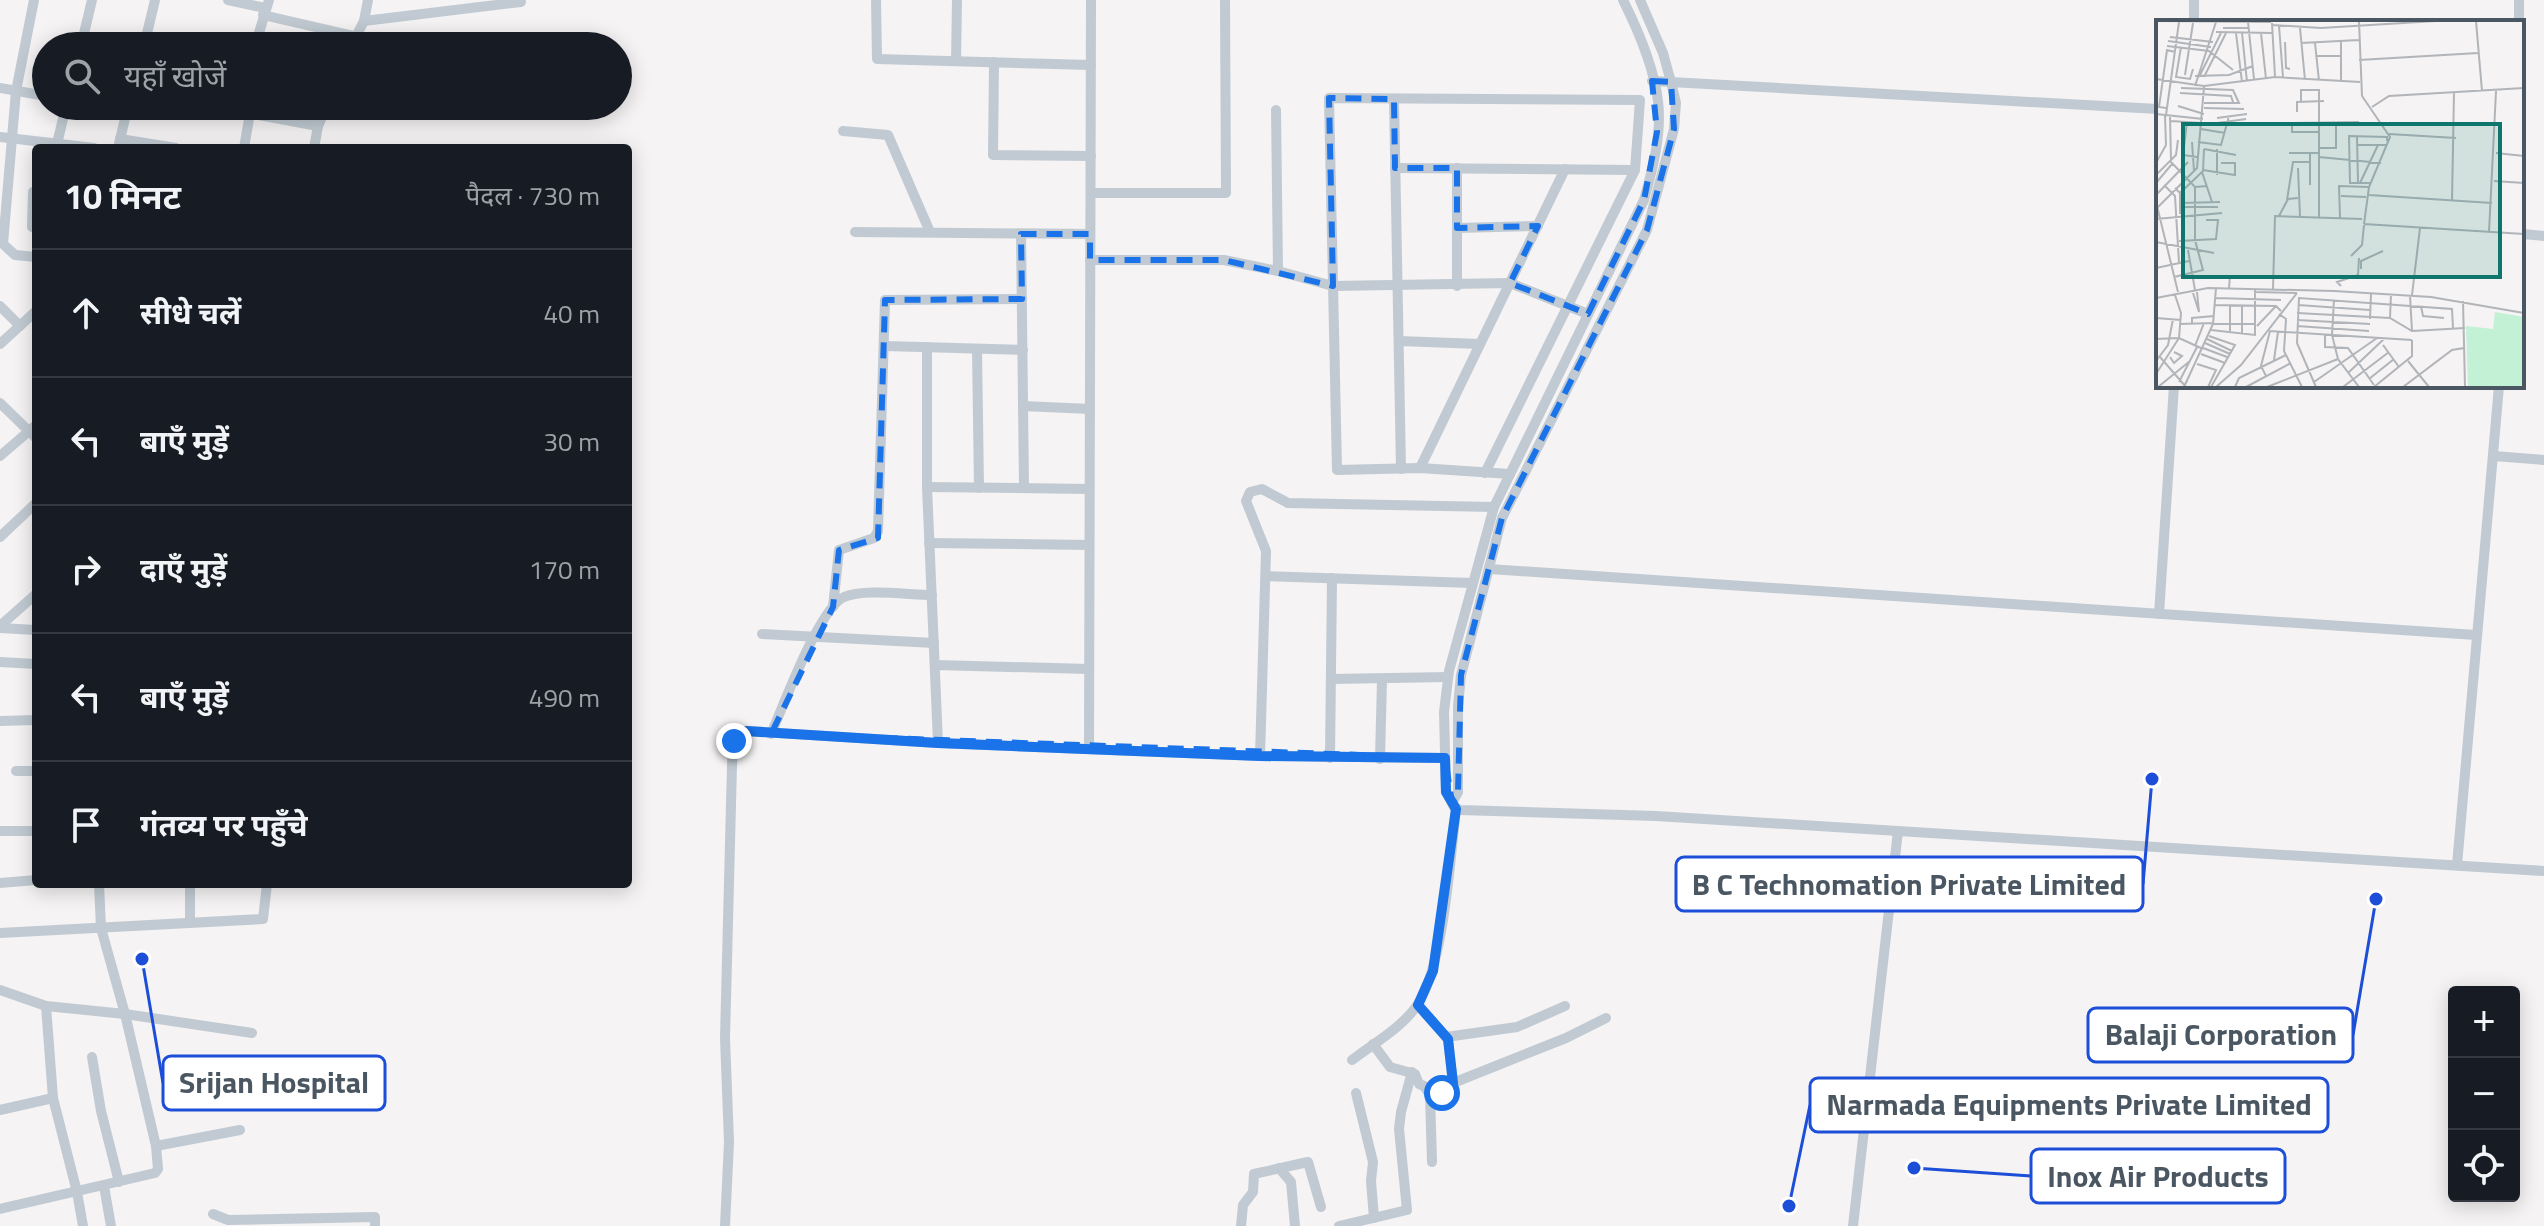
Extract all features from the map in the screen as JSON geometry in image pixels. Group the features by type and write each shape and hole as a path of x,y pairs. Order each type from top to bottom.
{"street":[{"path":"32,257 15,255 3,244 2,202 6,138 34,0"},
{"path":"84,32 92,0"},
{"path":"147,32 155,0"},
{"path":"228,0 266,8 329,32"},
{"path":"357,32 364,21 368,0"},
{"path":"876,0 877,59 1091,65"},
{"path":"956,61 957,0"},
{"path":"1089,747 1091,0"},
{"path":"1091,193 1226,193 1225,0"},
{"path":"1454,806 1446,792 1444,712 1448,677 1494,507 1644,200 1654,162 1658,100 1649,59 1623,0"},
{"path":"1352,1060 1395,1029 1418,1005 1433,971 1458,792 1461,675 1507,504 1647,230 1674,129 1676,103 1663,53 1640,0"},
{"path":"364,21 471,4 521,2"},
{"path":"259,32 266,8"},
{"path":"994,62 993,155 1091,156"},
{"path":"1652,81 2156,109"},
{"path":"0,88 32,94"},
{"path":"1485,473 1635,170 1640,100 1329,98 1337,470 1420,468 1485,473 1510,474"},
{"path":"1394,99 1401,469"},
{"path":"1276,110 1278,271"},
{"path":"6,138 57,144 63,120"},
{"path":"119,144 125,120"},
{"path":"245,144 249,120"},
{"path":"287,120 318,126"},
{"path":"315,144 321,120"},
{"path":"843,131 888,135 930,232"},
{"path":"1395,168 1635,170"},
{"path":"1457,168 1457,286"},
{"path":"1420,468 1565,169"},
{"path":"1457,228 1538,226"},
{"path":"855,232 1090,234"},
{"path":"1021,234 1024,488"},
{"path":"2524,234 2544,236"},
{"path":"1090,260 1224,260 1333,286 1510,283 1588,314"},
{"path":"833,607 839,550 874,538 878,531 885,300 1022,299"},
{"path":"0,306 20,326"},
{"path":"0,344 32,315"},
{"path":"1399,341 1480,344"},
{"path":"885,346 1023,350"},
{"path":"927,347 927,487 938,743"},
{"path":"977,349 979,488"},
{"path":"2159,614 2174,388"},
{"path":"2457,865 2499,388"},
{"path":"0,403 32,429"},
{"path":"1023,406 1090,409"},
{"path":"0,456 32,432"},
{"path":"2494,456 2544,460"},
{"path":"927,487 1089,489"},
{"path":"1260,756 1266,551 1246,496 1255,489 1262,489 1288,503 1494,507"},
{"path":"0,537 32,507"},
{"path":"929,543 1089,545"},
{"path":"1489,569 2476,635"},
{"path":"1266,576 1472,583"},
{"path":"1330,758 1332,578"},
{"path":"771,734 814,637 833,607 844,597 865,594 932,595"},
{"path":"0,627 32,598"},
{"path":"0,627 32,630"},
{"path":"762,634 934,643"},
{"path":"0,662 32,664"},
{"path":"935,665 1089,669"},
{"path":"1331,679 1448,677"},
{"path":"1380,759 1382,680"},
{"path":"0,721 32,720"},
{"path":"725,1226 729,1142 725,1038 734,741 737,735 746,731 938,743 1260,756 1445,758"},
{"path":"16,771 32,771"},
{"path":"1454,806 2544,871"},
{"path":"0,831 32,831"},
{"path":"1853,1226 1898,831"},
{"path":"0,883 32,880"},
{"path":"0,1209 104,1186 155,1173 158,1169 156,1146 125,1014 101,928 99,888"},
{"path":"190,888 190,923"},
{"path":"0,933 263,919 267,888"},
{"path":"0,990 46,1006 252,1033"},
{"path":"1418,1005 1446,1037 1453,1083"},
{"path":"46,1006 53,1098 83,1226"},
{"path":"1446,1037 1517,1027 1565,1006"},
{"path":"1430,1095 1444,1092 1453,1083 1566,1038 1606,1018"},
{"path":"1373,1044 1390,1067 1412,1072 1430,1095 1432,1162"},
{"path":"92,1057 101,1111 119,1182"},
{"path":"1339,1226 1407,1210 1399,1129 1412,1072"},
{"path":"1356,1093 1373,1162 1374,1218"},
{"path":"0,1110 53,1098"},
{"path":"156,1146 240,1130"},
{"path":"1241,1226 1243,1202 1253,1192 1252,1175 1279,1168 1308,1162 1321,1207"},
{"path":"1279,1168 1291,1182 1295,1226"},
{"path":"104,1186 111,1226"},
{"path":"213,1214 228,1220 375,1217 375,1226"}],"highlighted area":[{"path":"1652,81 1671,82 1674,129 1647,230 1502,518 1461,675 1458,792 1452,803 1445,758 771,734 833,607 839,550 878,538 885,300 1022,299 1021,234 1090,234 1090,260 1224,260 1333,286 1329,98 1394,99 1395,168 1457,168 1457,228 1538,226 1510,283 1588,314 1644,200 1657,132"}],"place":[{"name":"B C Technomation Private Limited","path":"2152,779"},
{"name":"Balaji Corporation","path":"2376,899"},
{"name":"Srijan Hospital","path":"142,959"},
{"name":"Inox Air Products","path":"1914,1168"},
{"name":"Narmada Equipments Private Limited","path":"1789,1206"}],"route":[{"path":"734,741 737,735 746,731 938,743 1260,756 1445,758 1446,792 1456,809 1433,971 1418,1005 1448,1039 1453,1083 1442,1093"}]}
